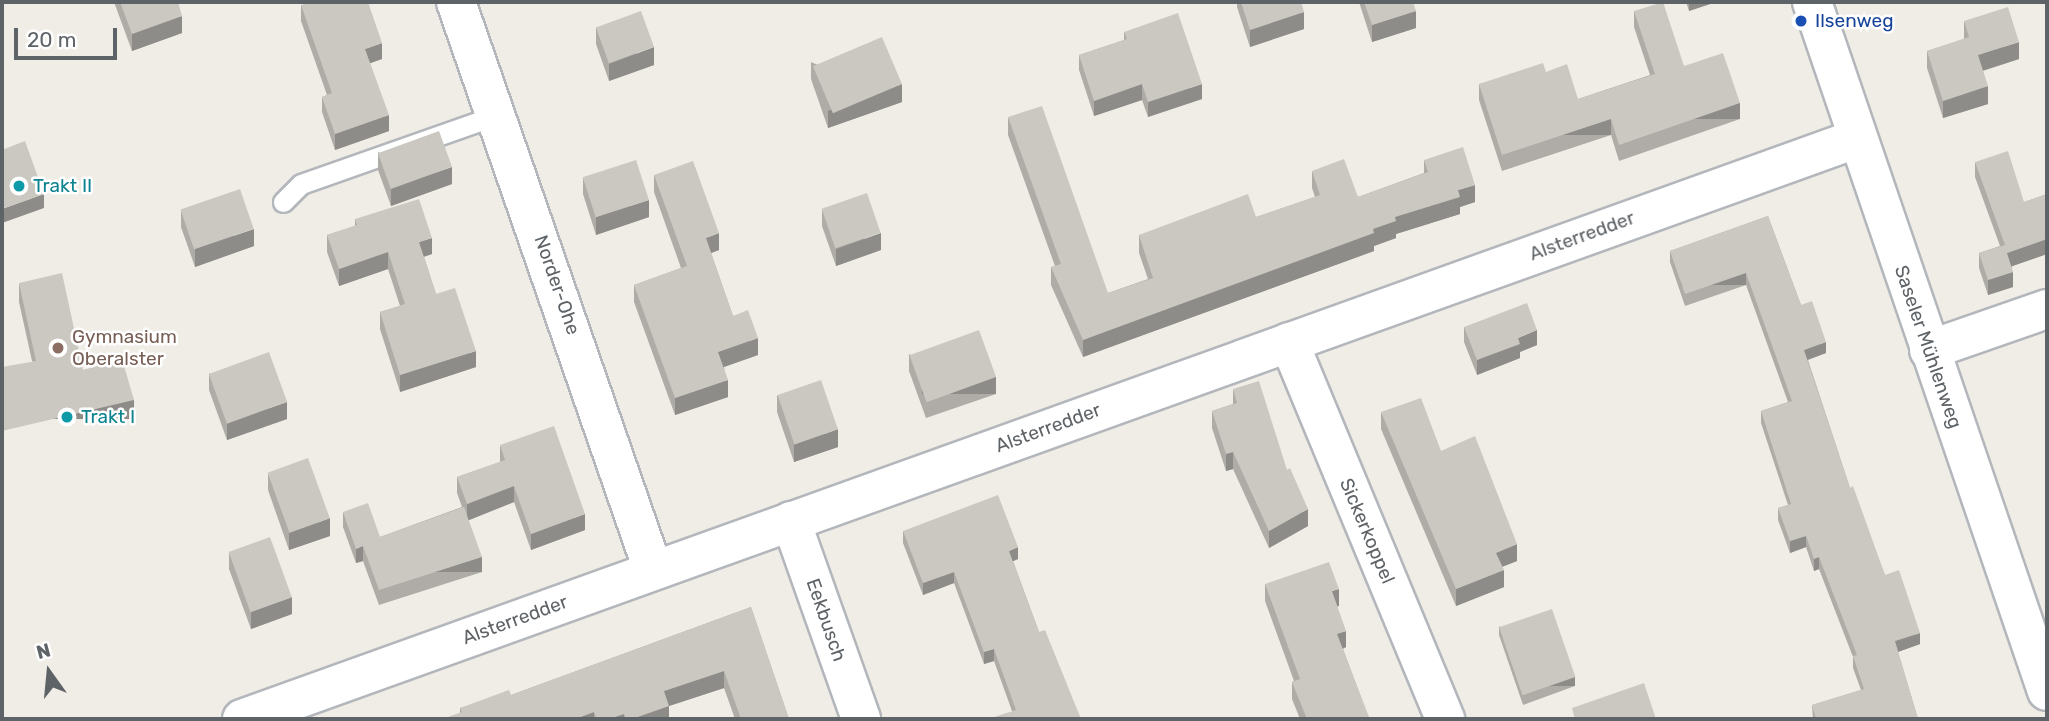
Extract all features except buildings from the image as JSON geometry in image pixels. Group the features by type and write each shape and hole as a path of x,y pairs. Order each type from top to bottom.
{"street":[{"name":"Norder-Ohe","path":"456,2 653,570"},
{"name":"Saseler Mühlenweg","path":"1812,2 1929,350 2036,623 2047,691"},
{"name":"Alsterredder","path":"242,719 291,711 653,570 1856,139"},
{"path":"1929,350 2047,309"},
{"name":"Sickerkoppel","path":"1289,342 1445,719"},
{"name":"Eekbusch","path":"791,521 861,719"}],"lane":[{"path":"283,202 301,184 497,115"}],"place":[{"name":"Ilsenweg","path":"1801,21"},
{"name":"Trakt II","path":"19,186"},
{"name":"Gymnasium Oberalster","path":"58,348"},
{"name":"Trakt I","path":"67,417"}]}
